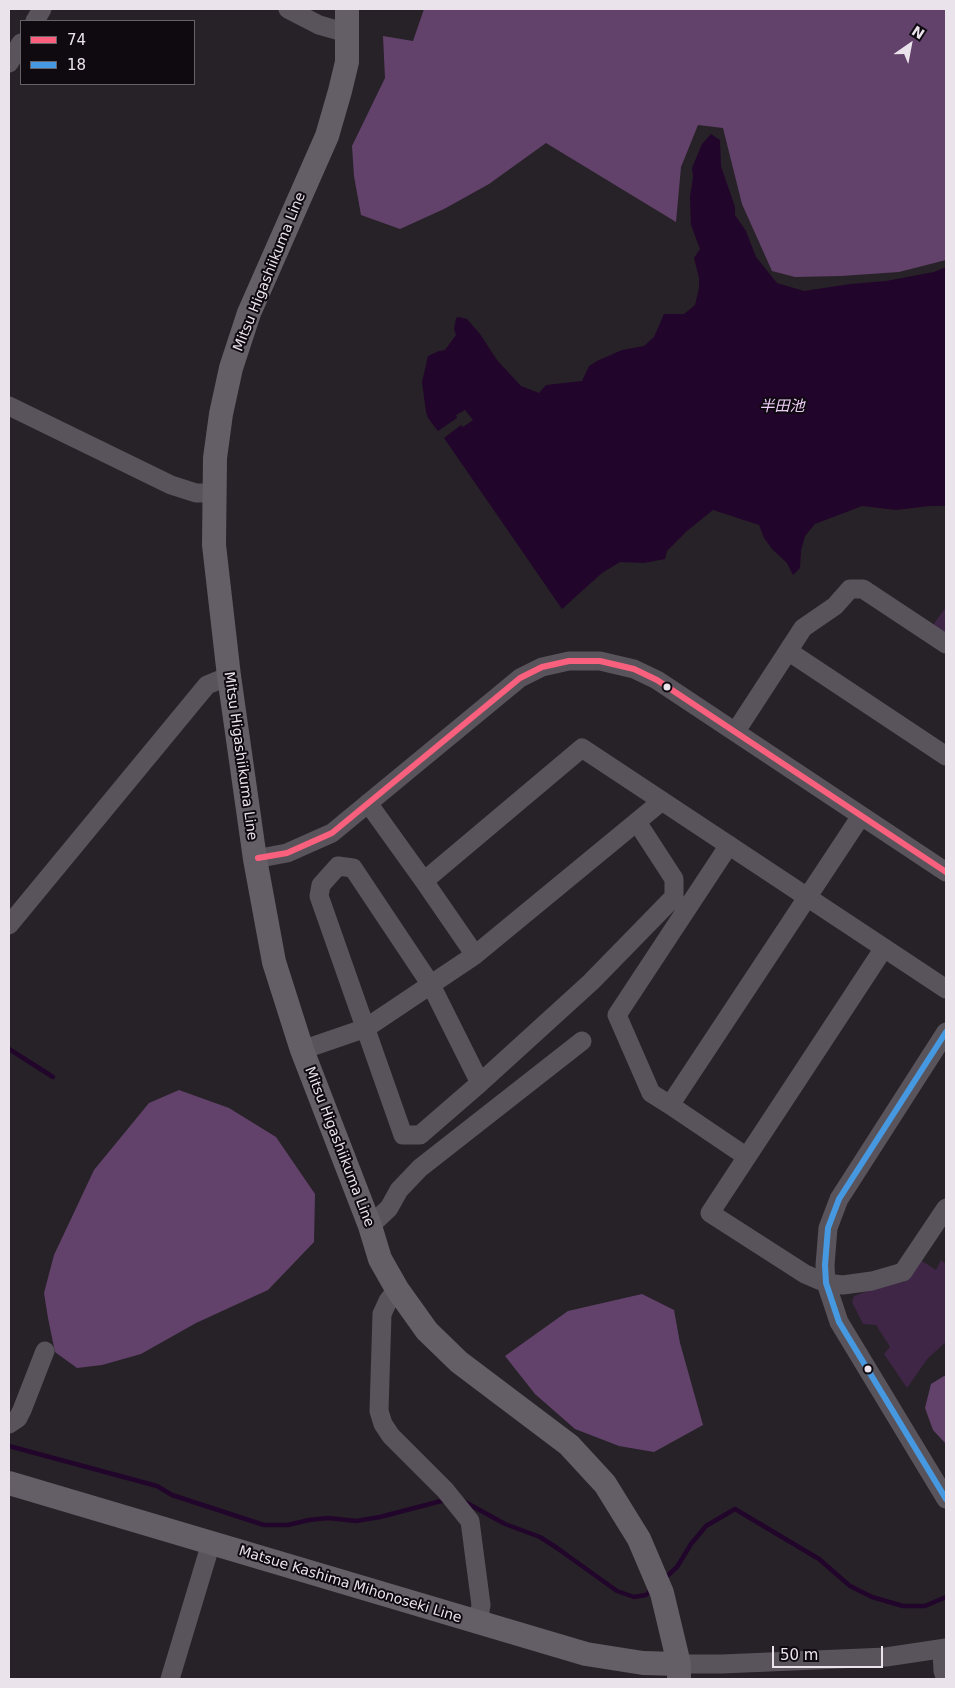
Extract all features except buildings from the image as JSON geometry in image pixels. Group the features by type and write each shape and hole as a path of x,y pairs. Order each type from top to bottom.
{"main road":[{"name":"Mitsu Higashiikuma Line","path":"350,16 346,62 327,136 249,313 231,368 214,458 214,545 229,676 254,859 274,962 302,1050 370,1226 380,1259 397,1289 427,1331 459,1362 569,1445 605,1484 639,1539 658,1583 679,1672"},
{"name":"Matsue Kashima Mihonoseki Line","path":"9,1483 586,1654 679,1672"}],"street":[{"path":"36,20 42,9"},
{"path":"288,9 319,25 350,16"},
{"path":"9,63 20,45"},
{"path":"9,406 171,484 196,493 213,493"},
{"path":"736,732 803,628 836,606 850,589 863,589 946,644"},
{"path":"788,651 946,756"},
{"path":"254,859 287,853 332,833 520,678 542,667 569,661 600,661 634,669 657,680 946,872"},
{"path":"9,924 206,685 229,676"},
{"path":"424,881 582,748 946,989"},
{"path":"302,1050 366,1028 475,955 662,801"},
{"path":"368,803 475,955"},
{"path":"670,1104 862,816"},
{"path":"480,1083 431,984 353,868 338,866 321,885 319,896 403,1135 420,1135 480,1083 591,982 674,897 674,879 637,822"},
{"path":"729,845 617,1015 651,1093 747,1157"},
{"path":"884,948 710,1213 804,1274 826,1283 843,1285 872,1281 903,1272 946,1208"},
{"path":"946,1032 838,1199 828,1228 825,1264 826,1283 839,1322 946,1499"},
{"path":"370,1226 389,1208 399,1190 420,1168 582,1041"},
{"path":"397,1289 388,1301 382,1314 379,1411 383,1424 392,1436 445,1490 470,1521 481,1605 478,1623"},
{"path":"9,1424 18,1418 22,1410 45,1351"},
{"path":"170,1679 211,1543"},
{"path":"679,1672 722,1664 886,1657 944,1649 943,1671 946,1679"}],"shaded area":[{"path":"424,9 946,9 946,260 899,272 841,276 795,277 772,271 742,204 723,128 698,125 681,167 676,222 546,143 489,184 444,209 400,229 361,215 354,176 352,146 385,78 383,36 413,41"},
{"path":"946,607 946,633 933,625"},
{"path":"179,1090 229,1108 276,1137 315,1194 314,1242 268,1290 196,1323 141,1354 102,1365 77,1368 55,1352 48,1318 44,1293 54,1255 94,1170 149,1103"},
{"path":"919,1259 936,1270 941,1260 946,1264 946,1342 928,1358 907,1388 884,1354 890,1347 876,1325 863,1324 852,1302 854,1296 878,1287 904,1282"},
{"path":"642,1294 674,1310 680,1343 703,1425 654,1452 619,1446 575,1429 535,1394 505,1356 568,1311"},
{"path":"946,1376 946,1444 933,1430 925,1408 931,1384"}],"water":[{"name":"半田池","path":"711,134 720,140 721,166 735,207 735,215 746,231 756,257 777,283 804,291 886,281 934,272 946,267 946,506 896,510 862,506 815,524 805,536 801,551 800,568 793,575 787,563 772,549 764,538 759,525 713,510 687,531 667,551 665,559 644,563 620,562 602,573 562,609 444,438 461,425 463,427 473,420 465,410 456,415 457,418 438,431 428,418 422,382 428,356 445,350 456,335 454,329 456,318 467,319 480,334 497,360 521,386 539,393 546,385 582,381 589,366 597,361 622,350 644,346 654,337 664,314 684,314 695,305 699,278 694,258 700,249 691,225 692,168 702,144"}],"waterway":[{"path":"9,1049 53,1077"},
{"path":"9,1446 157,1486 172,1495 264,1525 288,1525 328,1518 356,1521 380,1517 445,1500"},
{"path":"465,1502 505,1524 540,1537 617,1591 634,1597 646,1595 653,1588"},
{"path":"665,1578 677,1567 691,1544 706,1526 735,1509 819,1559 850,1586 872,1597 903,1606 925,1606 946,1597"}],"transit line":[{"name":"74","path":"258,858 287,853 332,833 520,678 542,667 569,661 600,661 634,669 657,680 946,872"},
{"name":"18","path":"946,1032 839,1199 828,1228 825,1265 826,1283 839,1322 946,1499"}]}
